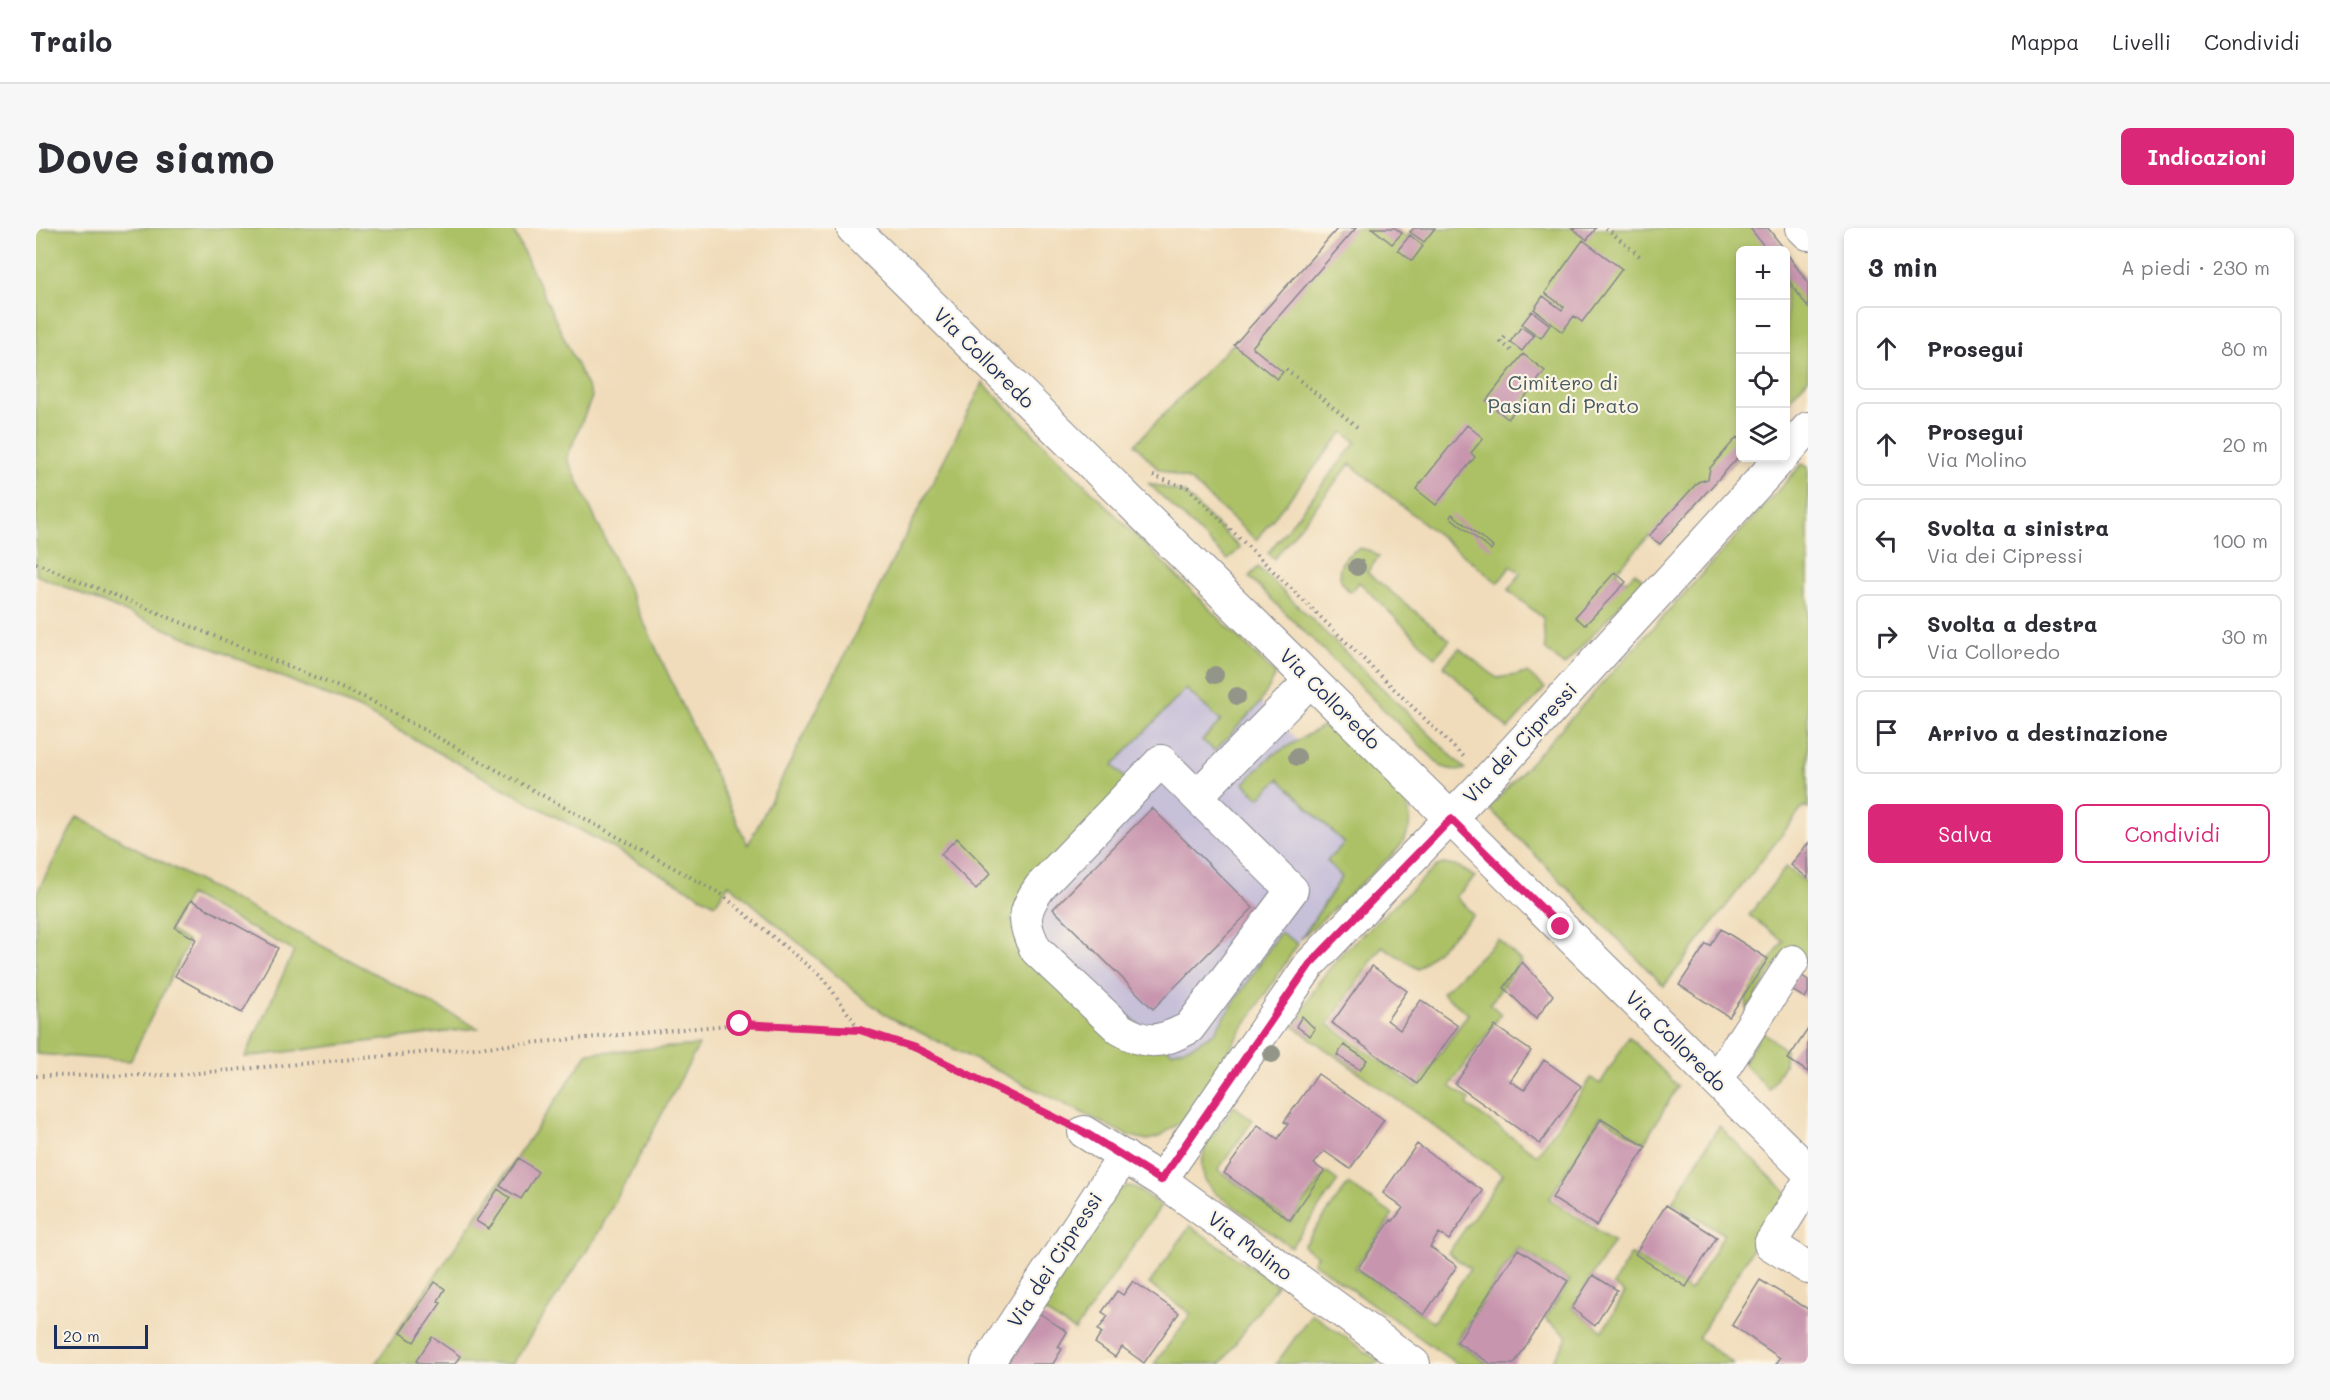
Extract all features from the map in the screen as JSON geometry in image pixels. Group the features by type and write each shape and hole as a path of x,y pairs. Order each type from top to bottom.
{"main road":[{"name":"Via Colloredo","path":"853,228 1808,1171"}],"street":[{"path":"1802,228 1808,234"},
{"path":"1790,448 1808,428"},
{"name":"Via dei Cipressi","path":"1161,1180 1310,964 1451,819 1777,462"},
{"path":"1197,796 1311,680"},
{"path":"1161,761 1197,796 1292,890 1189,1028 1154,1041 1136,1039 1120,1029 1036,950 1028,934 1024,917 1029,902 1040,887 1161,761"},
{"path":"1716,1080 1793,961"},
{"name":"Via Molino","path":"1084,1132 1161,1180 1414,1364"},
{"name":"Via dei Cipressi","path":"987,1364 1124,1156"},
{"path":"1808,1183 1770,1244 1808,1268"}],"path":[{"path":"1605,228 1642,258"},
{"path":"1505,337 1501,342 1514,353"},
{"path":"1286,369 1358,427"},
{"path":"1151,476 1188,488 1487,780"},
{"path":"36,563 368,699 721,894 824,979 860,1030"},
{"path":"36,1076 176,1075 740,1024 860,1030 915,1048 1084,1132"}],"shaded area":[{"path":"1216,659 1379,820 1203,1090 906,978"}],"green space":[{"path":"36,228 512,228 592,397 567,458 748,845 983,383 1276,675 1260,703 1215,751 1202,740 1221,721 1186,689 1113,765 1129,783 1011,920 1172,1052 1194,1045 1214,1033 1280,932 1298,944 1183,1120 1159,1137 1147,1140 1127,1135 891,1018 868,1002 729,884 715,904 359,709 36,575"},
{"name":"Cimitero di Pasian di Prato","path":"1338,228 1395,228 1407,237 1414,228 1768,228 1782,246 1736,246 1736,459 1660,544 1649,536 1616,572 1626,581 1635,572 1643,580 1564,666 1545,649 1543,618 1508,590 1521,573 1511,566 1498,583 1350,464 1274,559 1268,553 1356,442 1343,432 1256,540 1191,481 1157,468 1135,444 1231,345 1235,345"},
{"path":"1790,258 1808,283 1808,379 1790,399"},
{"path":"1802,464 1808,467 1808,808 1804,806 1664,986 1489,808"},
{"path":"1148,483 1184,493 1240,548 1228,560"},
{"path":"1360,548 1371,551 1379,557 1367,572 1450,640 1435,657 1359,582 1350,592 1344,586 1339,573 1342,562"},
{"path":"1258,567 1465,769 1458,771 1442,767 1249,577"},
{"path":"1459,648 1497,678 1527,673 1545,688 1508,729 1444,666"},
{"path":"1328,723 1404,798 1409,812 1410,825 1398,849 1301,939 1342,877 1327,861 1344,843 1279,779 1259,798 1244,783 1271,756"},
{"path":"77,817 478,1028 245,1057 294,951 189,895 169,930 188,942 130,1061 36,1054 36,894"},
{"path":"1444,864 1459,867 1475,877 1456,897 1474,915 1418,969 1382,946 1328,1024 1417,1087 1468,1014 1442,993 1498,939 1521,961 1490,1004 1501,1014 1450,1086 1470,1100 1467,1105 1537,1155 1591,1078 1600,1084 1629,1037 1678,1086 1644,1143 1601,1116 1549,1199 1614,1241 1572,1308 1603,1331 1625,1293 1613,1285 1631,1254 1690,1291 1724,1234 1672,1202 1719,1126 1787,1193 1698,1338 1734,1364 1551,1364 1568,1337 1545,1319 1570,1281 1518,1247 1456,1342 1488,1364 1457,1364 1313,1262 1317,1256 1303,1246 1348,1184 1393,1215 1355,1268 1433,1322 1470,1269 1448,1253 1503,1175 1293,1026 1319,982 1342,953 1437,866"},
{"path":"1786,867 1808,884 1808,966 1786,950 1747,1010 1746,998 1783,941 1749,915"},
{"path":"1762,1031 1785,1050 1784,1065 1769,1090 1743,1063"},
{"path":"699,1045 596,1237 512,1364 375,1364 588,1053"},
{"path":"1234,1106 1253,1120 1218,1170 1290,1222 1326,1172 1338,1181 1291,1247 1215,1193 1205,1180 1201,1166 1206,1145"},
{"path":"1128,1186 1134,1187 1161,1206 1075,1331 1038,1308 1116,1190"},
{"path":"1190,1226 1277,1285 1221,1364 1154,1364 1191,1314 1149,1284"},
{"path":"1312,1314 1379,1361 1377,1364 1276,1364"}],"building":[{"path":"1338,228 1356,228 1252,347 1283,372 1277,379 1234,345"},
{"path":"1372,228 1395,228 1402,233 1392,244"},
{"path":"1414,228 1435,228 1424,242 1410,232"},
{"path":"1572,228 1596,228 1587,240"},
{"path":"1750,228 1768,228 1782,246 1764,246"},
{"path":"1410,235 1423,246 1412,261 1398,250"},
{"path":"1583,240 1622,269 1582,322 1574,316 1562,332 1534,309 1543,296 1562,310 1564,307 1545,293"},
{"path":"1790,258 1808,283 1808,308 1790,283"},
{"path":"1532,311 1550,325 1541,338 1522,324"},
{"path":"1521,327 1534,336 1522,351 1510,342"},
{"path":"1523,354 1545,371 1508,419 1486,401"},
{"path":"1467,425 1483,438 1471,453 1475,457 1436,505 1416,489"},
{"path":"1736,438 1736,459 1660,544 1649,536 1698,482 1708,479 1710,468"},
{"path":"1452,514 1493,547 1491,550 1450,517"},
{"path":"1615,572 1626,582 1585,625 1575,617"},
{"path":"1152,808 1253,908 1153,1009 1053,909"},
{"path":"957,838 991,873 976,889 941,854"},
{"path":"1808,843 1808,878 1791,865"},
{"path":"191,900 278,948 242,1013 175,976 196,939 175,928"},
{"path":"1721,929 1768,959 1729,1017 1679,985 1706,944 1710,946"},
{"path":"1522,962 1553,995 1536,1019 1504,988"},
{"path":"1372,966 1407,991 1387,1020 1400,1030 1421,1000 1458,1026 1417,1084 1332,1023"},
{"path":"1798,973 1808,980 1808,993 1805,998 1788,988"},
{"path":"1302,1016 1315,1029 1310,1036 1296,1026"},
{"path":"1495,1026 1531,1051 1510,1081 1524,1090 1544,1060 1581,1086 1540,1144 1455,1084"},
{"path":"1808,1029 1808,1072 1788,1059"},
{"path":"1344,1045 1367,1060 1360,1070 1337,1055"},
{"path":"1318,1074 1384,1120 1350,1169 1324,1151 1314,1164 1324,1171 1290,1220 1224,1173 1258,1125 1278,1139 1288,1124 1284,1122"},
{"path":"1601,1119 1646,1147 1596,1226 1552,1198"},
{"path":"1417,1144 1483,1191 1449,1240 1439,1233 1430,1247 1457,1266 1424,1315 1358,1268 1391,1220 1393,1221 1403,1208 1383,1193"},
{"path":"519,1158 538,1172 521,1199 500,1186"},
{"path":"498,1189 510,1198 489,1229 476,1221"},
{"path":"1666,1205 1717,1237 1686,1287 1635,1254"},
{"path":"1518,1249 1568,1281 1514,1364 1491,1364 1457,1342"},
{"path":"1593,1275 1617,1290 1595,1326 1572,1308"},
{"path":"1760,1280 1808,1309 1808,1364 1776,1364 1780,1358 1732,1325"},
{"path":"1133,1281 1179,1313 1144,1363 1122,1347 1115,1357 1095,1343 1102,1333 1098,1330 1108,1316 1102,1312 1117,1291 1123,1295"},
{"path":"435,1282 445,1289 438,1301 441,1303 414,1342 400,1333"},
{"path":"1039,1313 1067,1332 1058,1347 1062,1349 1053,1364 1007,1364"},
{"path":"432,1337 460,1356 455,1364 421,1364 416,1361"}],"route":[{"path":"740,1024 860,1030 915,1048 1084,1132 1161,1180 1310,964 1451,819 1561,927"}]}
